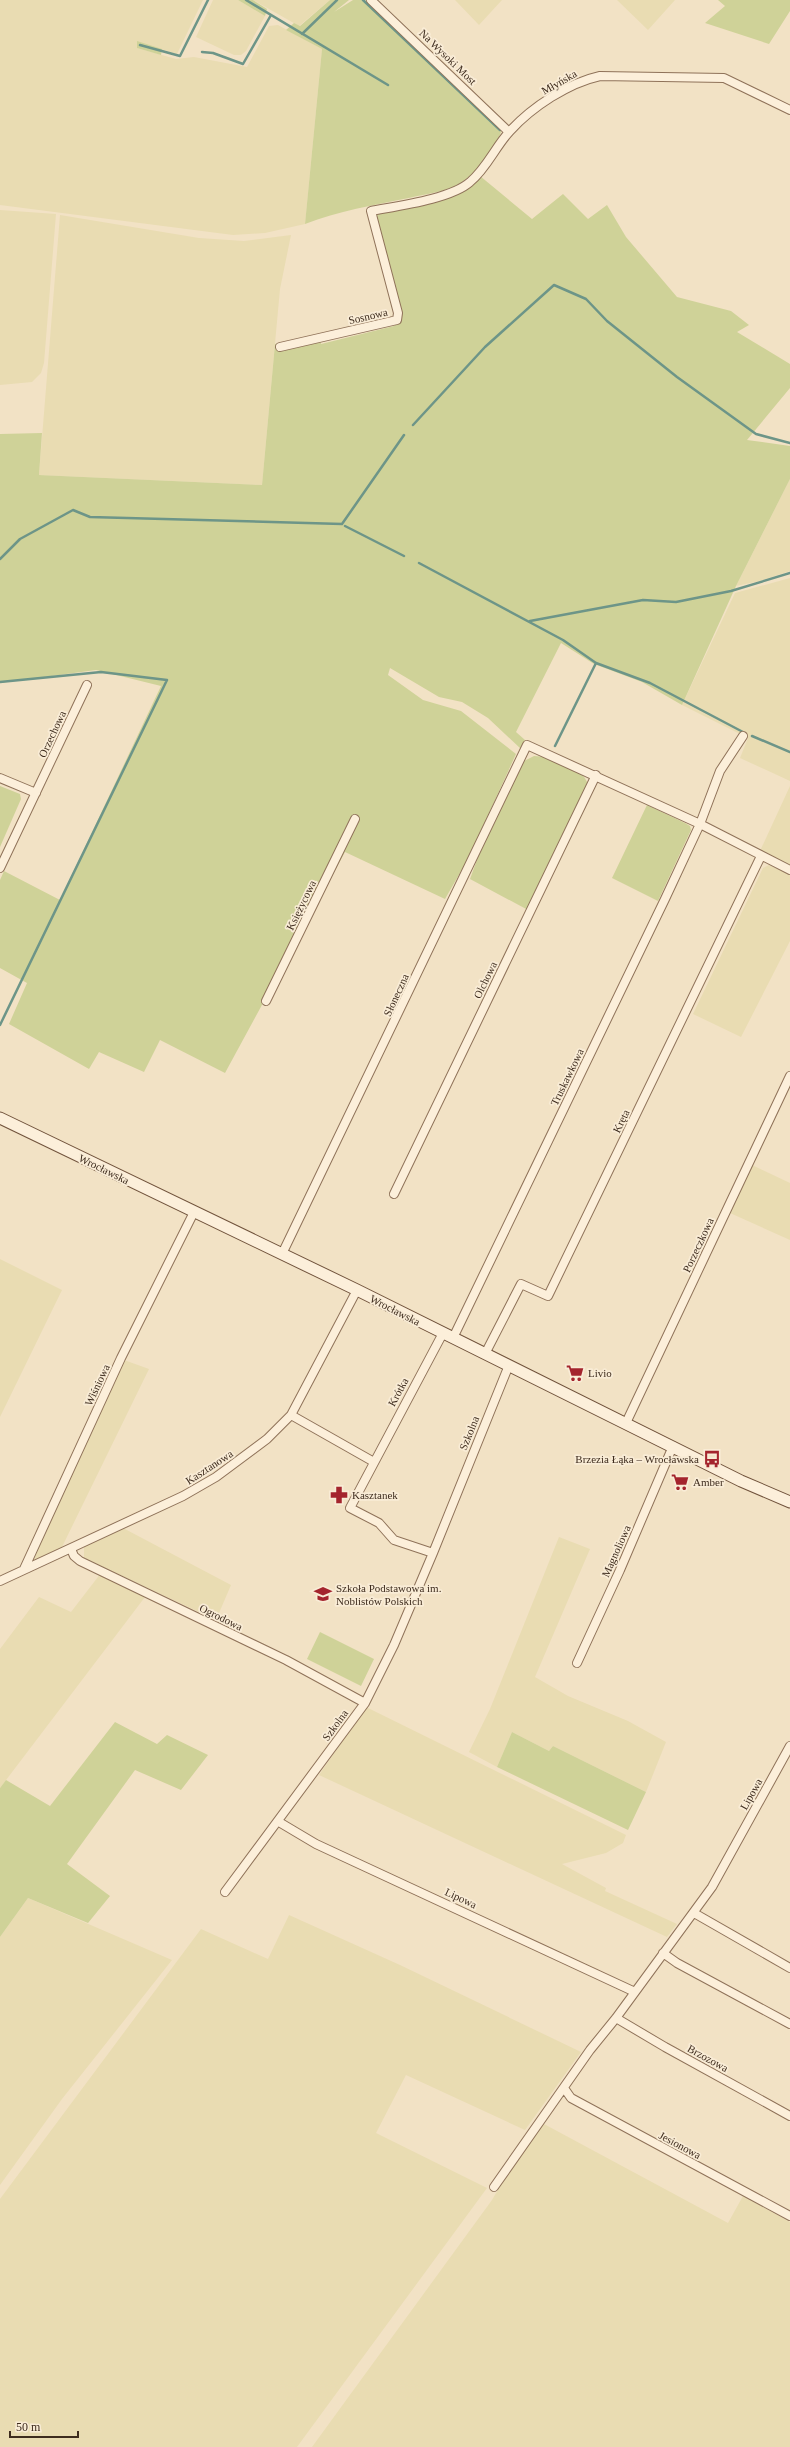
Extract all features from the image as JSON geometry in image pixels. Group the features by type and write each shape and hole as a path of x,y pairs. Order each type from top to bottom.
{"street":[{"name":"Na Wysoki Most","path":"371,0 509,132"},
{"name":"Młyńska","path":"371,211 440,196 469,183 484,167 509,132 556,96 585,79 600,76 724,78 790,110"},
{"name":"Sosnowa","path":"280,347 397,320 399,317 371,211"},
{"name":"Orzechowa","path":"0,868 87,685"},
{"name":"Truskawkowa","path":"453,1338 700,824 720,771 743,736"},
{"name":"Słoneczna","path":"282,1254 527,745 596,776"},
{"path":"596,776 700,824 790,870"},
{"name":"Olchowa","path":"394,1194 596,776"},
{"path":"0,778 36,793"},
{"name":"Księżycowa","path":"266,1001 355,819"},
{"name":"Kręta","path":"485,1354 521,1284 548,1296 761,856"},
{"name":"Porzeczkowa","path":"626,1423 790,1076"},
{"name":"Wrocławska","path":"0,1118 357,1290 442,1333 790,1502"},
{"name":"Wiśniowa","path":"24,1569 121,1358 194,1212"},
{"name":"Kasztanowa","path":"1,1581 149,1512 216,1477 267,1439 291,1415 357,1290"},
{"name":"Krótka","path":"433,1553 394,1540 379,1523 350,1508 442,1333"},
{"name":"Szkolna","path":"225,1892 279,1822 365,1703 394,1645 509,1365"},
{"path":"291,1415 374,1462"},
{"name":"Magnoliowa","path":"577,1663 620,1570 673,1446"},
{"name":"Ogrodowa","path":"71,1549 74,1556 80,1561 286,1660 365,1703"},
{"name":"Lipowa","path":"494,2187 590,2050 616,2018 712,1887 790,1746"},
{"name":"Lipowa","path":"279,1822 316,1844 635,1992"},
{"path":"694,1913 790,1968"},
{"path":"663,1953 677,1964 790,2024"},
{"name":"Brzozowa","path":"616,2018 665,2048 790,2116"},
{"name":"Jesionowa","path":"564,2088 571,2098 790,2216"}],"shaded area":[{"path":"0,0 203,0 177,54 137,42 137,48 176,59 194,57 247,67 269,26 278,25 322,49 305,224 265,233 233,235 0,205"},
{"path":"213,0 238,0 265,16 246,51 241,55 234,55 196,37"},
{"path":"253,0 330,0 299,26"},
{"path":"455,0 502,0 479,25"},
{"path":"617,0 675,0 648,30"},
{"path":"0,210 56,214 44,363 41,373 32,382 0,385"},
{"path":"60,215 199,238 244,241 291,235 280,289 262,485 39,475"},
{"path":"790,479 790,571 760,581 736,586"},
{"path":"790,578 790,781 740,758 748,738 682,705 735,593"},
{"path":"790,786 790,865 760,851"},
{"path":"769,865 790,875 790,941 741,1037 693,1014 763,868"},
{"path":"752,1165 790,1183 790,1240 730,1213"},
{"path":"0,1259 62,1290 0,1417"},
{"path":"124,1360 149,1369 61,1549 30,1563"},
{"path":"123,1528 231,1585 216,1620 84,1558 84,1546"},
{"path":"559,1537 590,1549 535,1677 568,1696 628,1721 666,1742 646,1792 553,1746 549,1751 512,1732 497,1767 469,1752 490,1709"},
{"path":"101,1573 145,1597 0,1788 0,1649 39,1597 71,1612"},
{"path":"366,1707 626,1835 623,1843 606,1853 562,1864 606,1888 605,1891 677,1924 667,1937 319,1775"},
{"path":"28,1898 172,1960 62,2099 0,2185 0,1937"},
{"path":"289,1915 400,1965 581,2052 525,2130 406,2075 376,2133 487,2188 297,2447 0,2447 0,2199 201,1929 268,1959"},
{"path":"544,2124 728,2223 743,2196 790,2222 790,2447 312,2447 492,2200 514,2162"}],"green space":[{"path":"238,0 253,0 267,9 265,16"},
{"path":"330,0 349,0 334,12 353,0 365,0 502,129 491,152 485,160 472,174 453,187 343,212 305,224 322,49 286,30 294,23 300,26"},
{"path":"718,0 790,0 790,11 769,44 705,23 725,6"},
{"path":"137,41 162,49 161,55 137,48"},
{"path":"480,176 532,219 563,194 588,219 607,205 626,237 677,297 731,311 749,325 737,332 790,364 790,388 747,440 790,446 790,479 736,586 682,705 642,682 594,664 561,643 516,732 525,740 521,749 488,718 462,702 439,697 390,668 388,675 423,700 461,711 516,754 468,859 445,899 345,852 225,1073 160,1040 144,1072 99,1052 89,1069 9,1024 27,983 0,968 0,880 4,871 60,900 161,686 96,670 0,683 0,434 42,433 39,475 262,485 275,344 319,334 321,344 394,326 402,319 401,310 376,225 377,215 381,212 470,188"},
{"path":"534,756 557,760 566,764 580,773 588,785 528,910 470,879 478,857 524,761"},
{"path":"0,786 20,794 21,799 0,847"},
{"path":"647,805 685,823 690,826 691,830 658,901 612,878"},
{"path":"320,1632 374,1659 361,1686 307,1659"},
{"path":"115,1722 157,1744 167,1735 208,1755 181,1790 135,1770 67,1864 110,1896 88,1923 28,1898 0,1937 0,1788 6,1780 50,1806"},
{"path":"512,1732 549,1751 553,1746 646,1792 628,1830 497,1767"}],"waterway":[{"path":"140,45 180,56 208,0"},
{"path":"246,0 388,85"},
{"path":"302,34 337,0"},
{"path":"363,0 500,130"},
{"path":"202,52 213,53 243,64 271,15"},
{"path":"413,425 485,347 554,285 586,299 607,321 677,377 756,434 790,443"},
{"path":"0,559 20,539 73,510 90,517 342,524 404,435"},
{"path":"345,526 404,556"},
{"path":"419,563 563,640 596,663 650,683 743,732"},
{"path":"530,621 643,600 676,602 731,591 790,573"},
{"path":"555,746 596,663"},
{"path":"0,682 101,672 167,680 0,1025"},
{"path":"752,736 790,752"}],"place":[{"name":"Livio","path":"575,1373"},
{"name":"Brzezia Łąka – Wrocławska","path":"712,1459"},
{"name":"Amber","path":"680,1482"},
{"name":"Kasztanek","path":"339,1495"},
{"name":"Szkoła Podstawowa im. Noblistów Polskich","path":"323,1594"}]}
